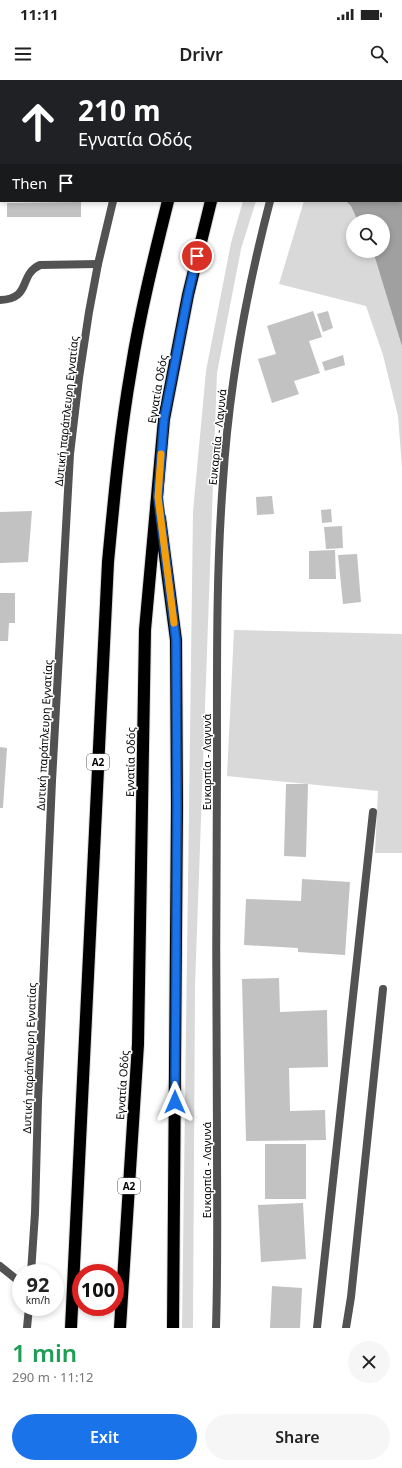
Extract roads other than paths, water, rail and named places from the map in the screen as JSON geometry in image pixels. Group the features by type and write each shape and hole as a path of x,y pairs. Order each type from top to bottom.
{"highway":[{"name":"Α2","path":"71,1328 108,562 120,445 131,370 148,284 168,202"},
{"name":"Εγνατία Οδός","path":"120,1328 138,1044 145,630 166,411 188,295 211,202"},
{"path":"158,497 176,640 177,814 173,1328"}],"street":[{"name":"Δυτική παράπλευρη Εγνατίας","path":"32,1264 35,1213 39,1070 52,781 70,454 79,378 98,264 113,202"},
{"name":"Ευκαρπία - Λαγυνά","path":"216,1328 218,1269 216,922 217,647 220,531 223,478 237,353 245,307 270,202"},
{"path":"0,300 11,299 17,296 24,286 30,272 40,265 98,264"},
{"path":"317,1328 321,1280 336,1168 373,812"},
{"path":"346,1328 351,1297 383,989"},
{"path":"0,1266 12,1276"},
{"path":"27,1328 28,1316"}]}
